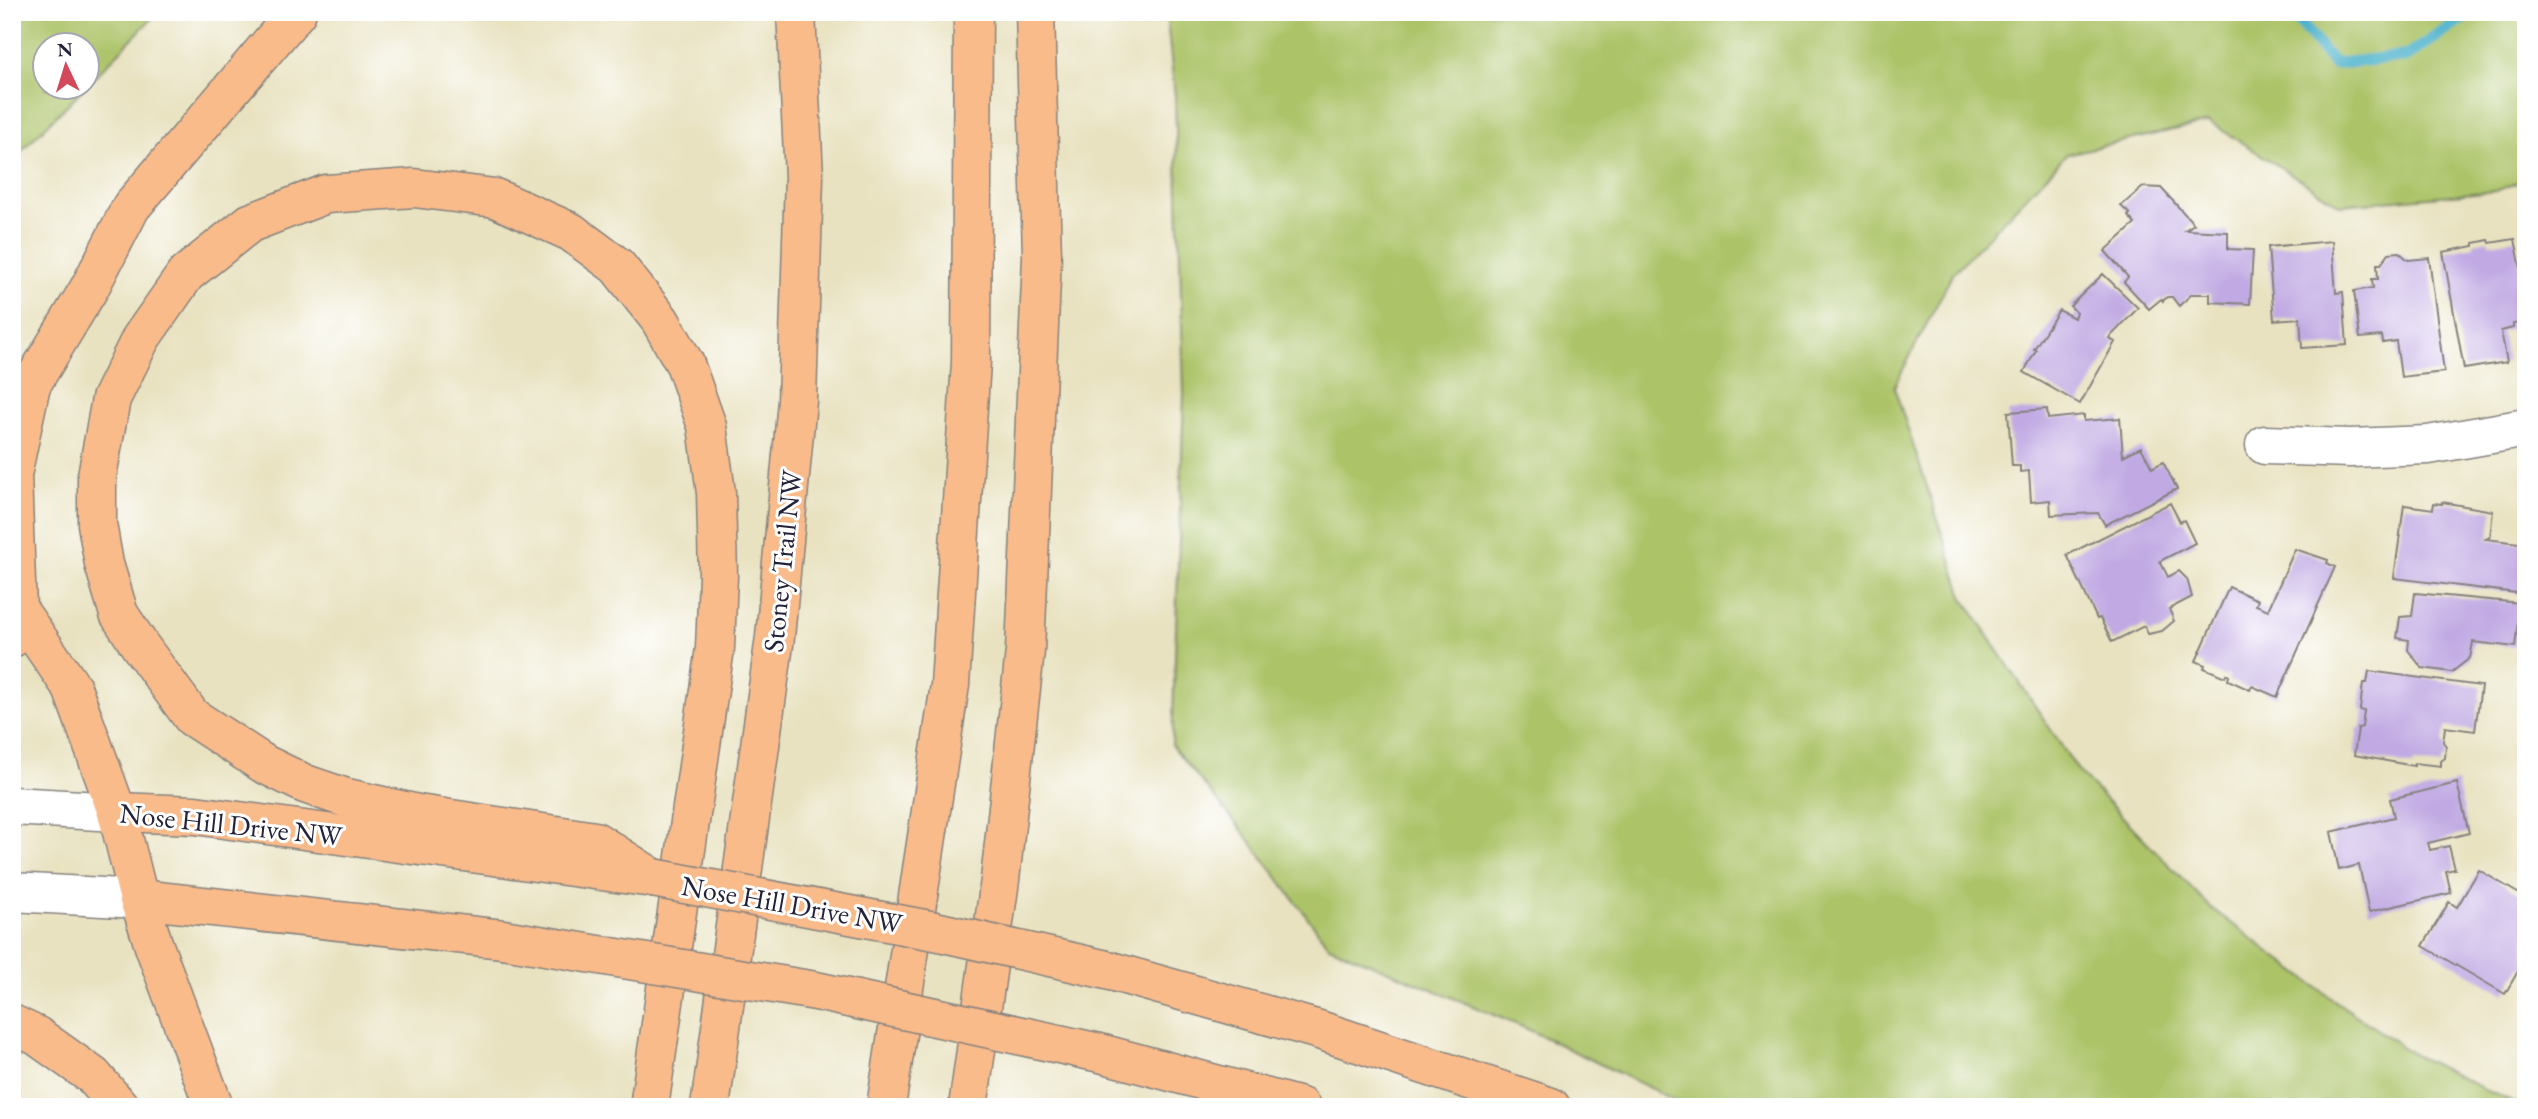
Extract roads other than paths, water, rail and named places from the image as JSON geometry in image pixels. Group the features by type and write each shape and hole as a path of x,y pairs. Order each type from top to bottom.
{"main road":[{"path":"214,1107 187,1039 139,898 117,812 72,688 15,623 12,475 31,385 90,287 131,207 297,12"},
{"name":"Stoney Trail NW","path":"710,1107 775,636 797,401 804,177 796,12"},
{"path":"886,1107 950,685 971,362 973,12"},
{"path":"968,1107 1000,880 1025,650 1042,256 1035,12"},
{"path":"520,844 305,784 264,764 192,717 119,614 104,564 97,524 97,476 111,399 141,338 186,274 250,223 326,194 414,188 495,198 571,232 617,266 660,320 685,365 707,426 716,493 718,576 715,648 649,1107"},
{"name":"Nose Hill Drive NW","path":"117,812 195,815 520,844 595,841 653,878 935,931 1107,970 1316,1029 1551,1107"},
{"path":"139,898 503,939 816,991 1100,1053 1301,1107"},
{"path":"12,1024 37,1036 93,1076 120,1107"}],"street":[{"path":"2265,445 2350,448 2428,445 2526,428"},
{"name":"Nose Hill Drive NW","path":"12,806 117,812"},
{"path":"12,892 139,898"}],"waterway":[{"path":"2291,12 2334,64 2407,56 2473,12"}]}
